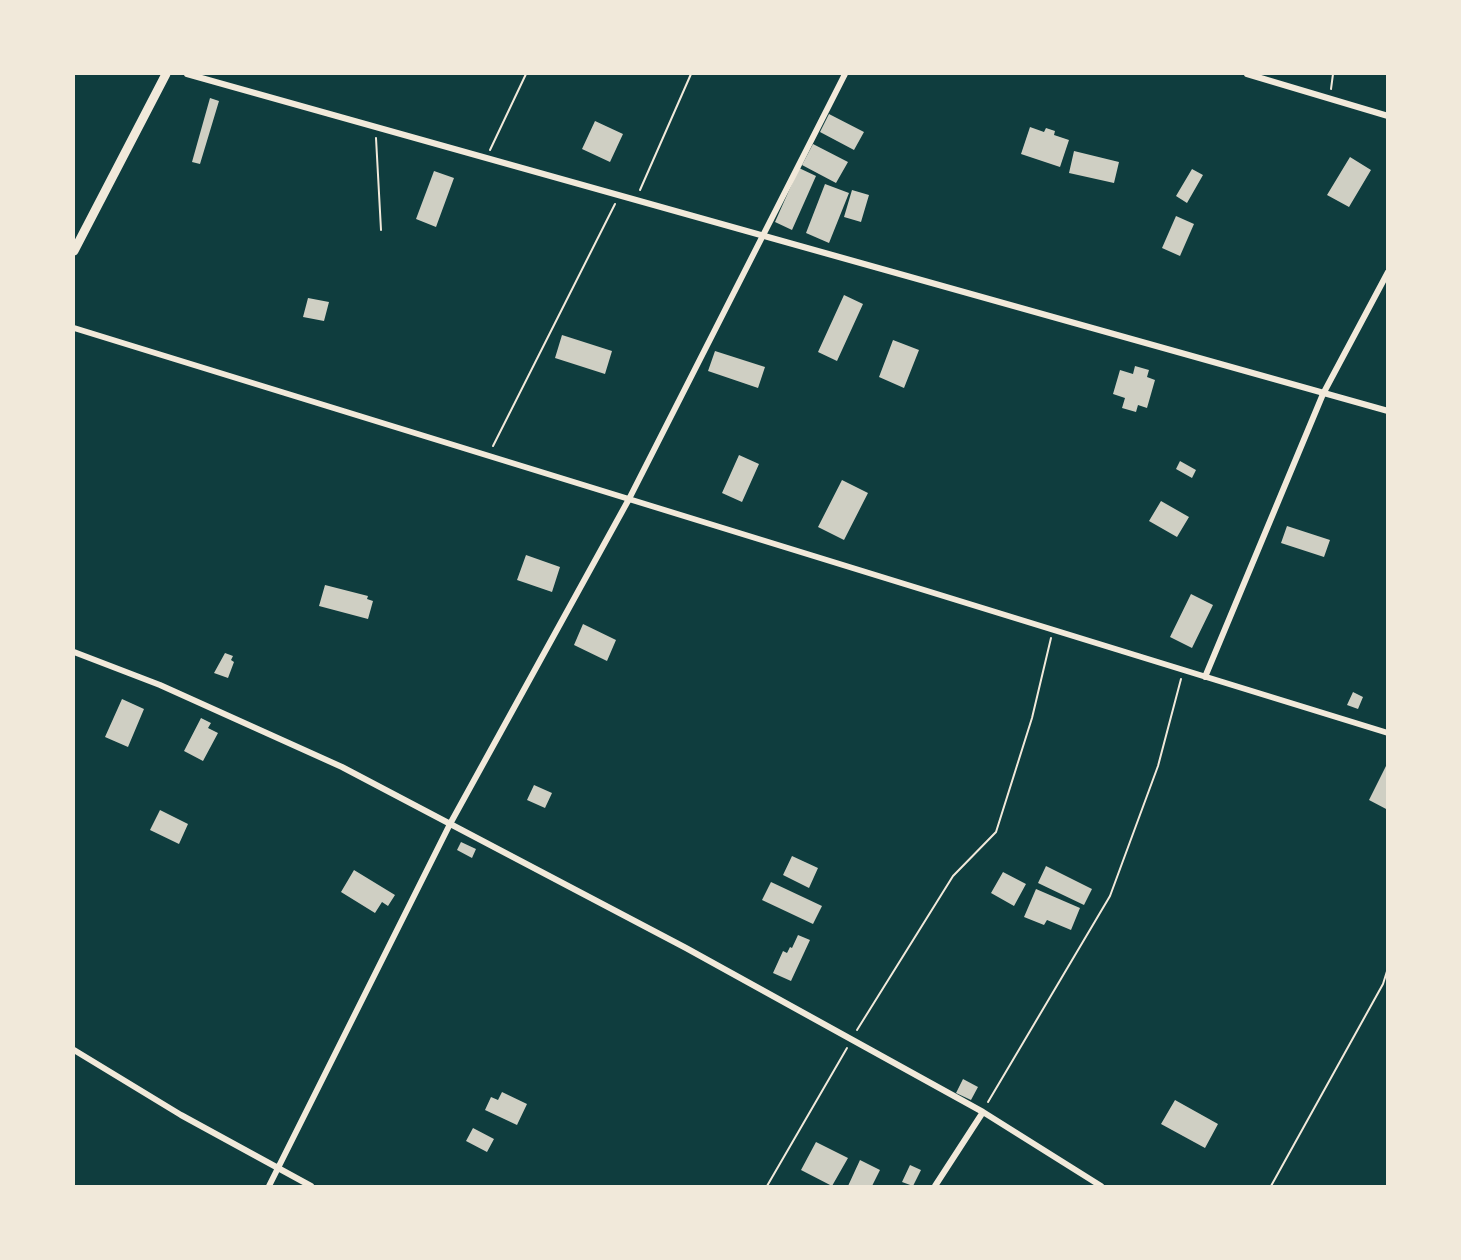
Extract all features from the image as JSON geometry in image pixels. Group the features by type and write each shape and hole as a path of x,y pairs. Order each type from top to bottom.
{"street":[{"path":"74,251 166,74"},
{"path":"187,74 765,234 1388,411"},
{"path":"269,1186 450,824 628,499 845,74"},
{"path":"1247,74 1330,96 1388,116"},
{"path":"1205,677 1323,394 1388,272"},
{"path":"74,328 1388,733"},
{"path":"74,652 160,685 310,753 450,824 686,948 983,1112 1099,1186"},
{"path":"74,1050 277,1169 311,1186"},
{"path":"935,1186 983,1112"}],"path":[{"path":"486,157 525,74"},
{"path":"636,198 691,74"},
{"path":"1330,96 1333,74"},
{"path":"375,126 381,230"},
{"path":"488,456 620,194"},
{"path":"767,1186 852,1040 953,876 996,832 1032,718 1053,630"},
{"path":"983,1112 1110,896 1158,766 1183,670"},
{"path":"1271,1186 1383,984 1388,968"}],"building":[{"path":"210,98 219,101 200,164 192,162"},
{"path":"829,114 864,132 854,150 820,132"},
{"path":"595,121 623,134 610,162 582,149"},
{"path":"1030,127 1044,132 1046,128 1055,131 1054,135 1069,140 1060,167 1021,154"},
{"path":"813,144 848,162 836,183 802,165"},
{"path":"1074,151 1119,162 1114,183 1069,173"},
{"path":"1350,157 1371,170 1349,207 1327,195"},
{"path":"799,168 816,176 792,230 775,222"},
{"path":"1192,169 1203,175 1187,203 1176,196"},
{"path":"434,171 454,178 436,227 416,219"},
{"path":"825,184 849,193 829,243 806,233"},
{"path":"852,190 869,195 861,222 844,217"},
{"path":"1176,216 1194,224 1180,256 1162,248"},
{"path":"844,295 863,304 837,361 818,352"},
{"path":"308,298 329,302 324,321 303,317"},
{"path":"562,335 612,351 605,374 555,358"},
{"path":"893,340 919,350 904,388 879,377"},
{"path":"715,351 765,367 758,388 708,371"},
{"path":"1135,366 1149,370 1147,377 1155,380 1147,408 1138,405 1136,412 1122,408 1125,398 1113,394 1120,370 1133,374"},
{"path":"739,455 759,464 742,502 722,493"},
{"path":"1180,461 1196,470 1192,478 1176,469"},
{"path":"842,480 868,493 844,540 818,527"},
{"path":"1161,501 1189,517 1177,537 1149,521"},
{"path":"1287,526 1330,540 1324,557 1281,543"},
{"path":"526,555 560,567 552,592 517,580"},
{"path":"325,585 368,596 367,599 373,601 368,619 319,606"},
{"path":"1191,594 1213,605 1192,648 1170,637"},
{"path":"583,624 616,640 607,661 574,645"},
{"path":"225,653 233,656 231,660 234,662 228,678 214,673"},
{"path":"1353,692 1363,697 1358,709 1347,705"},
{"path":"122,699 144,709 128,747 105,737"},
{"path":"201,718 211,723 208,728 218,733 203,761 184,751"},
{"path":"1388,762 1388,810 1369,800"},
{"path":"534,785 552,793 545,808 527,800"},
{"path":"160,810 188,824 179,844 150,830"},
{"path":"461,842 476,849 472,858 457,850"},
{"path":"792,856 818,868 809,888 783,875"},
{"path":"1046,866 1092,889 1084,905 1038,883"},
{"path":"354,870 395,895 388,906 382,902 375,913 341,892"},
{"path":"1003,872 1026,884 1014,906 991,893"},
{"path":"771,882 822,906 813,924 762,900"},
{"path":"1036,889 1080,908 1071,930 1047,920 1044,925 1024,917"},
{"path":"798,935 810,940 791,981 773,973 783,951 787,953 790,947 792,948"},
{"path":"963,1079 978,1087 971,1100 956,1093"},
{"path":"502,1092 527,1104 517,1125 485,1110 491,1097 498,1100"},
{"path":"1175,1100 1218,1124 1205,1148 1161,1124"},
{"path":"473,1128 494,1139 487,1152 466,1141"},
{"path":"816,1142 848,1158 832,1186 801,1170"},
{"path":"860,1160 880,1170 872,1186 848,1186"},
{"path":"910,1165 921,1170 913,1186 902,1182"}]}
